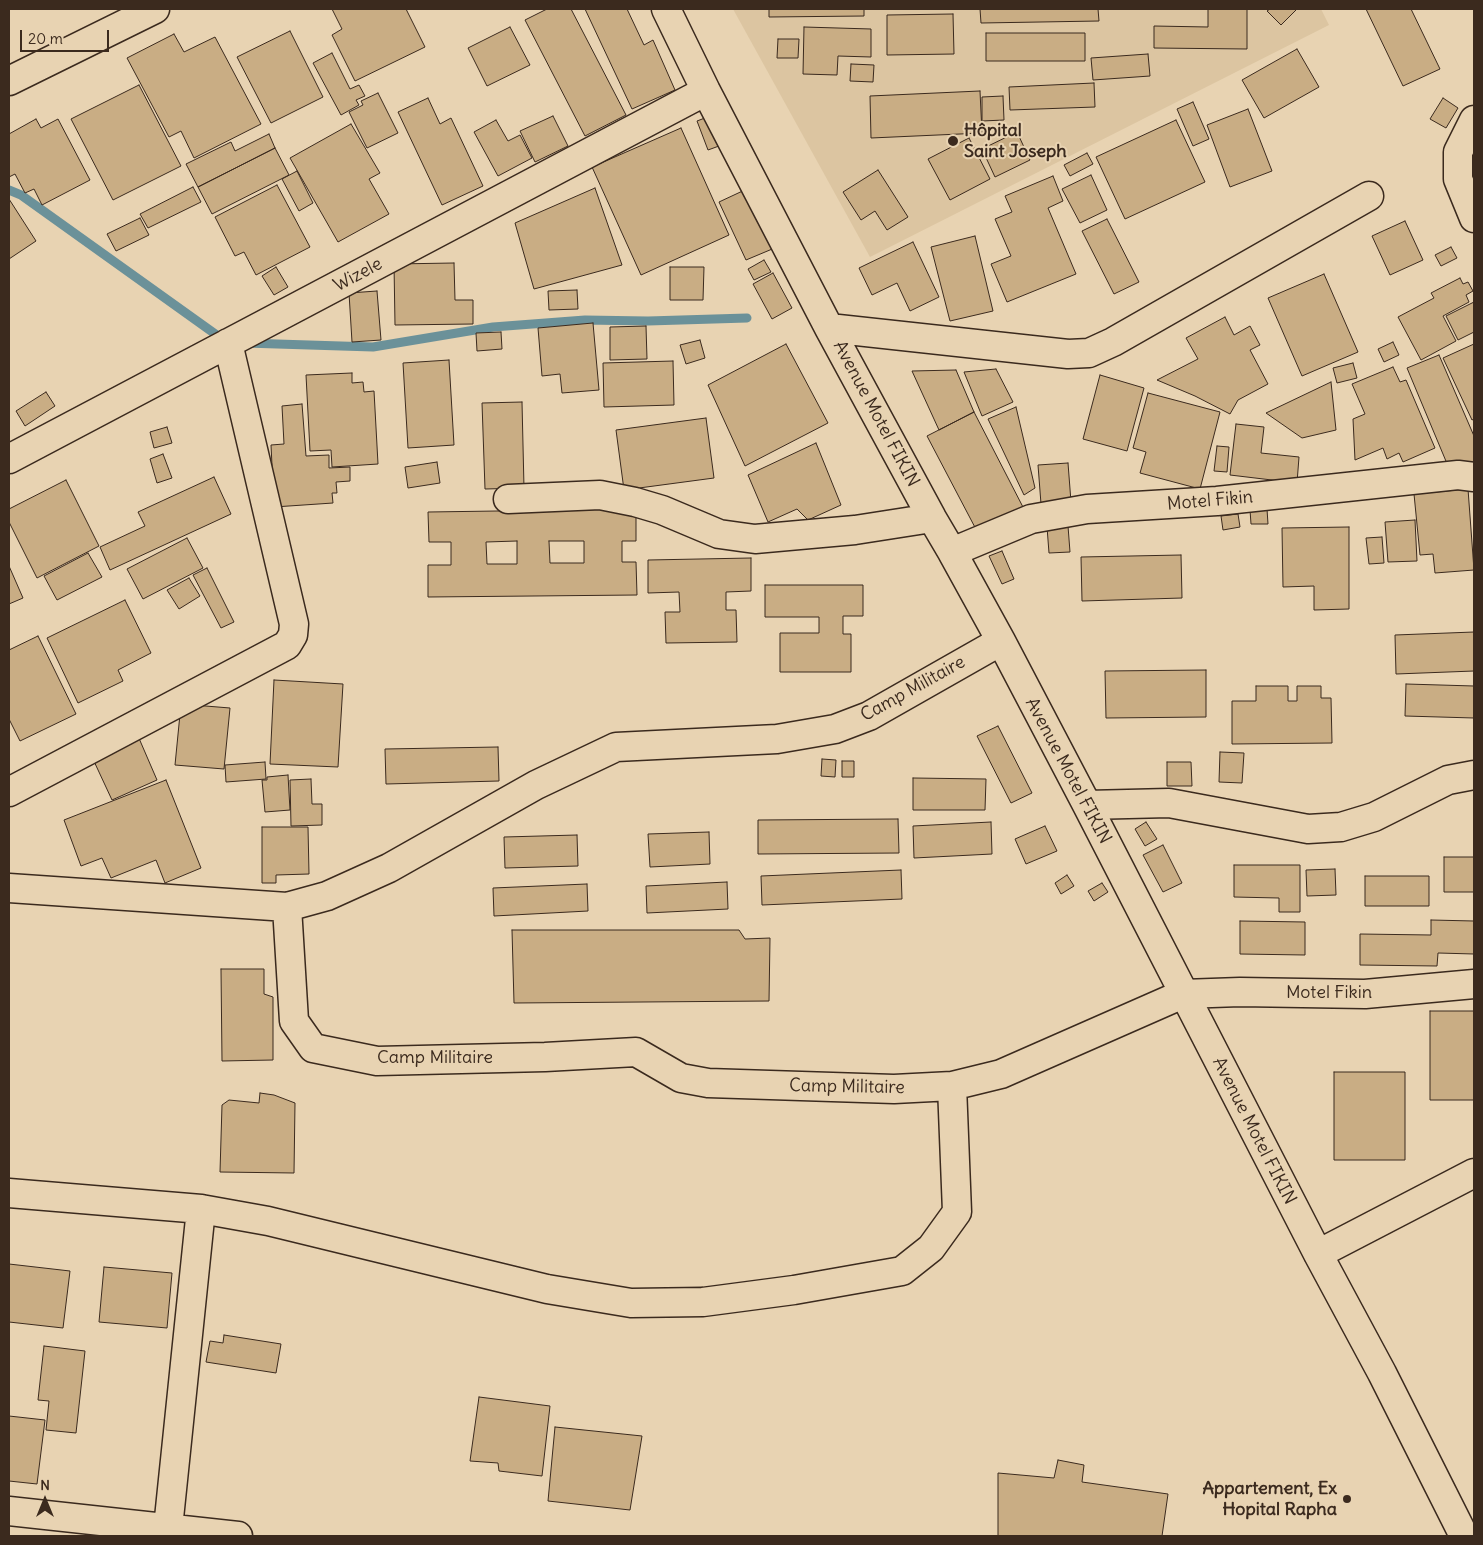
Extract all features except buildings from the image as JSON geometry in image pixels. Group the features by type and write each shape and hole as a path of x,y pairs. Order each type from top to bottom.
{"street":[{"path":"9,81 155,9"},
{"name":"Avenue Motel FIKIN","path":"666,9 706,91 829,328 1001,641 1318,1254 1465,1528"},
{"name":"Wizele","path":"9,459 706,91"},
{"path":"1474,120 1458,152 1458,179 1474,218"},
{"path":"829,328 1068,354 1089,353 1113,342 1369,196"},
{"path":"9,792 287,644 293,635 294,624 228,343"},
{"name":"Motel Fikin","path":"952,552 1031,519 1087,509 1217,501 1458,475 1474,477"},
{"path":"508,499 600,495 662,510 719,534 755,539 855,530 932,518"},
{"name":"Camp Militaire","path":"1001,641 869,716 835,729 777,739 616,747 536,785 390,868 327,896 287,907 294,1021 314,1048 377,1061 544,1057 636,1052 681,1078 708,1083 894,1089 952,1086 1001,1074 1184,994"},
{"path":"1087,805 1169,803 1308,830 1342,828 1374,817 1448,780 1474,775"},
{"path":"9,888 287,907"},
{"name":"Motel Fikin","path":"1184,994 1240,992 1365,994 1474,984"},
{"path":"9,1193 201,1209 268,1221 546,1289 631,1303 703,1302 794,1290 902,1271 931,1248 957,1212 952,1086"},
{"path":"1318,1254 1474,1173"},
{"path":"168,1528 201,1209"},
{"path":"9,1511 238,1536"}],"shaded area":[{"name":"Hôpital Saint Joseph","path":"733,9 1321,9 1329,25 870,257"}],"waterway":[{"path":"9,190 21,195 225,341"},
{"path":"245,343 373,347 493,327 585,320 648,321 747,318"}],"place":[{"name":"Hôpital Saint Joseph","path":"953,141"},
{"name":"Appartement, Ex Hopital Rapha","path":"1347,1499"}]}
